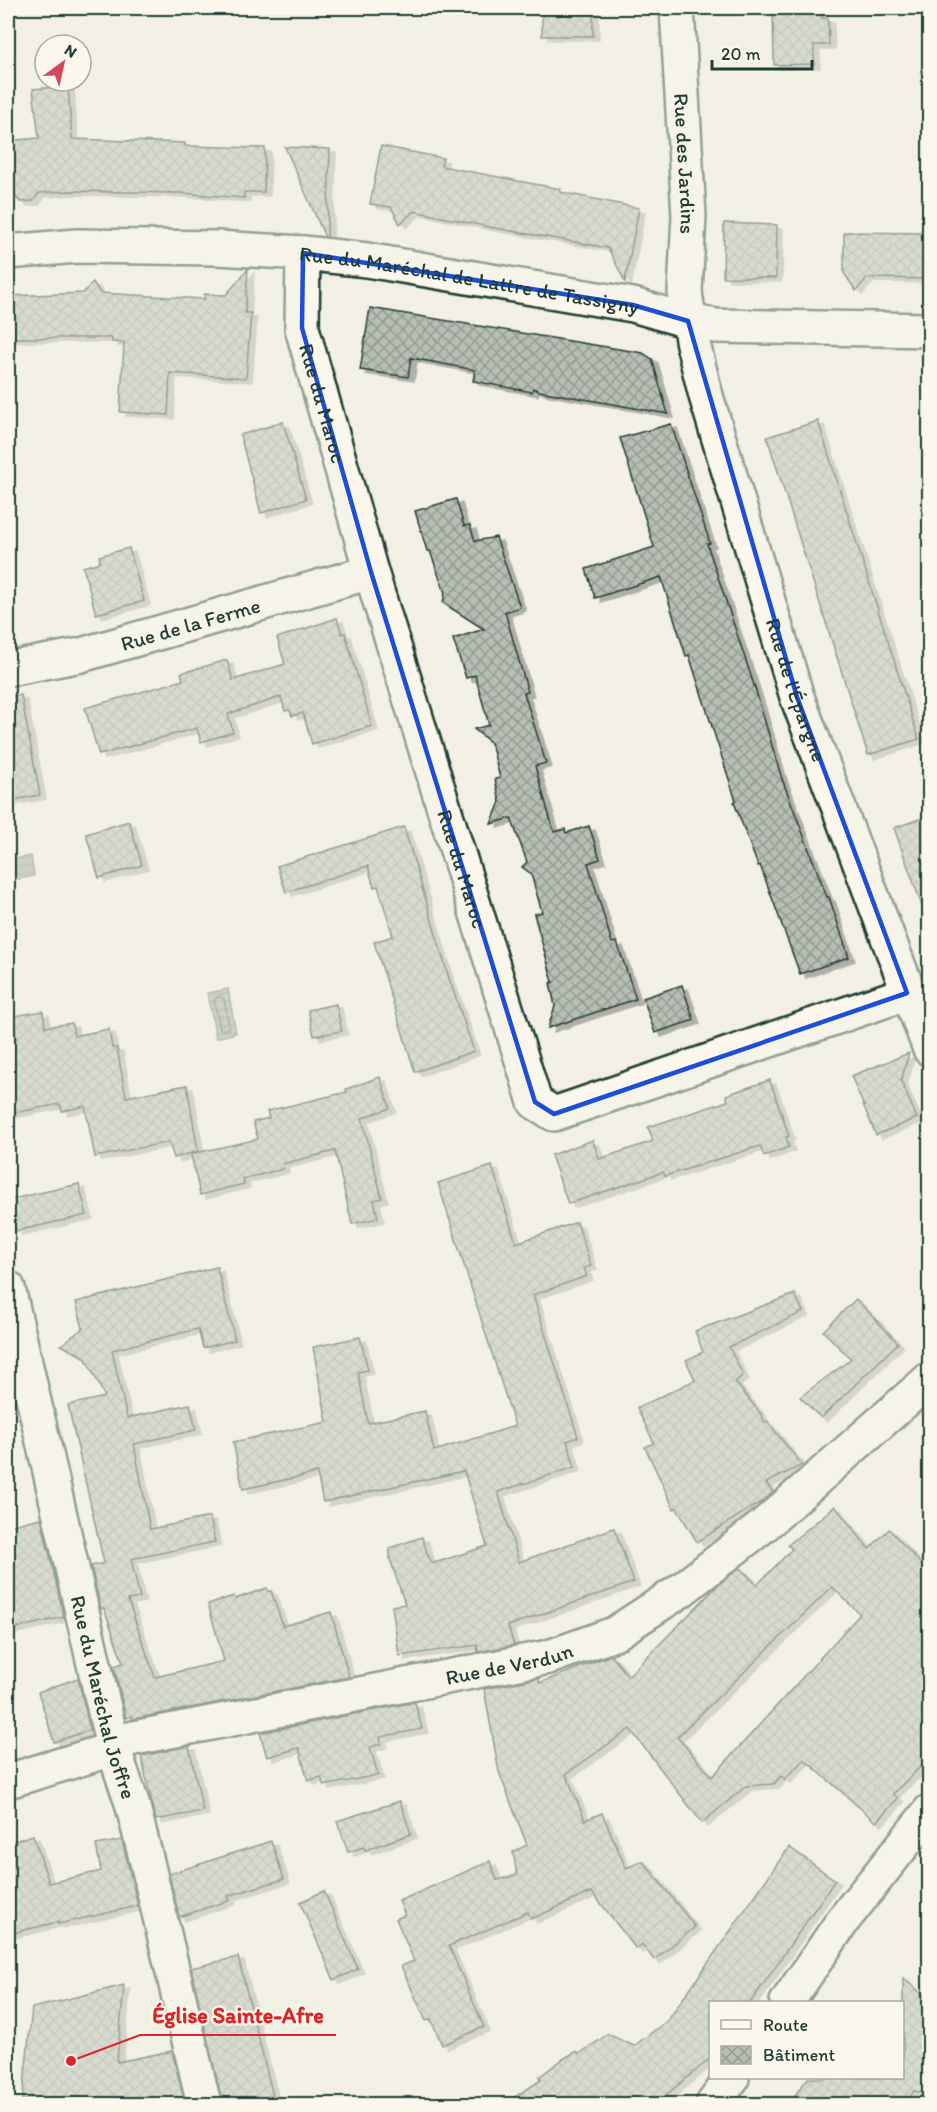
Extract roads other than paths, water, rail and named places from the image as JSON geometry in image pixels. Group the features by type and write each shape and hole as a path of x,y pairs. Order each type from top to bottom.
{"street":[{"name":"Rue des Jardins","path":"677,8 689,216 685,292 688,321"},
{"name":"Rue du Maréchal de Lattre de Tassigny","path":"8,252 77,246 217,248 303,253 367,260 633,304 688,321 716,326 930,330"},
{"name":"Rue du Maroc","path":"303,253 302,328 370,572 535,1101 554,1114 907,993"},
{"name":"Rue de l'Épargne","path":"688,321 706,396 797,697 930,1050"},
{"name":"Rue de la Ferme","path":"8,669 81,655 370,572"},
{"name":"Rue du Maréchal Joffre","path":"8,1288 113,1746 132,1803 151,1877 204,2104"},
{"name":"Rue de Verdun","path":"8,1780 104,1752 129,1739 446,1675 549,1657 614,1634 680,1591 763,1526 930,1379"},
{"path":"788,2001 844,1919 930,1811"},
{"path":"713,2104 731,2079"}],"water":[{"path":"31,856 34,876 8,881 8,860"},
{"path":"228,989 236,1033 216,1038 207,993"}],"place":[{"name":"Église Sainte-Afre","path":"71,2061"}]}
